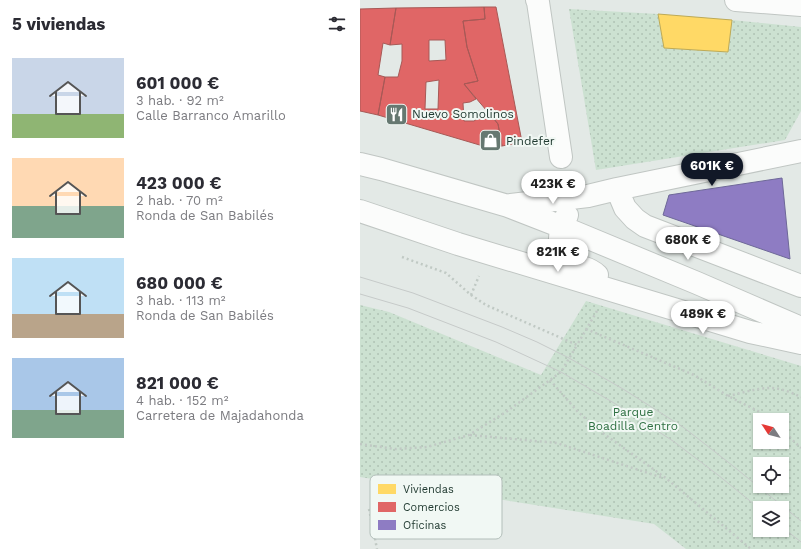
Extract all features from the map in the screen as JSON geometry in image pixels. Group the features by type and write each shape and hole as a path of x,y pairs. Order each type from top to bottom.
{"street":[{"path":"537,0 561,157"},
{"path":"736,0 801,6"},
{"path":"508,206 588,196 801,151"},
{"path":"360,164 508,206 562,227 801,328"},
{"path":"617,190 625,208 635,219 645,226 801,286"},
{"path":"575,198 562,227 559,239 561,252 572,263 592,271 614,290"},
{"path":"360,211 458,244 750,332 801,343"}],"path":[{"path":"402,257 446,273 471,295 486,305 535,326"},
{"path":"586,329 694,375 728,396 761,413"},
{"path":"360,444 395,449 427,446 469,435 506,412 561,372 577,344"},
{"path":"550,380 578,412 600,431 667,479 751,549"},
{"path":"728,396 752,390 772,388 791,392 801,397"},
{"path":"469,435 557,443 667,479"},
{"path":"789,437 801,448"},
{"path":"369,509 370,514"},
{"path":"375,539 377,549"}],"green space":[{"path":"569,9 658,14 664,48 728,52 732,20 801,27 801,111 785,140 596,170"},
{"name":"Parque Boadilla Centro","path":"586,301 801,366 801,549 686,549 654,524 502,500 502,475 370,475 370,479 360,477 360,305 389,312 541,375"}],"building: Viviendas":[{"path":"658,14 732,20 728,52 664,48"}],"building: Comercios":[{"path":"484,7 485,19 463,21 467,47 478,81 464,84 476,99 463,103 464,121 474,121 488,111 498,124 502,146 483,146 378,115 385,77 398,77 402,61 402,44 390,45 396,8","holes":["429,40 445,40 446,60 429,61","439,80 438,109 425,109 426,82"]},
{"path":"484,7 496,7 522,142 502,146 498,124 464,84 478,81 467,47 463,21 485,19"},
{"path":"396,8 390,45 383,43 378,75 385,77 378,115 360,111 360,9"}],"building: Oficinas":[{"path":"782,178 790,259 663,215 669,195"}],"tram line":[{"path":"360,277 413,293 502,327 569,358 623,389 683,427 801,521"},
{"path":"360,294 408,308 496,342 561,372 614,403 673,441 753,503"},
{"path":"789,533 801,542"}],"place":[{"name":"Nuevo Somolinos","path":"396,114"},
{"name":"Pindefer","path":"490,141"}]}
